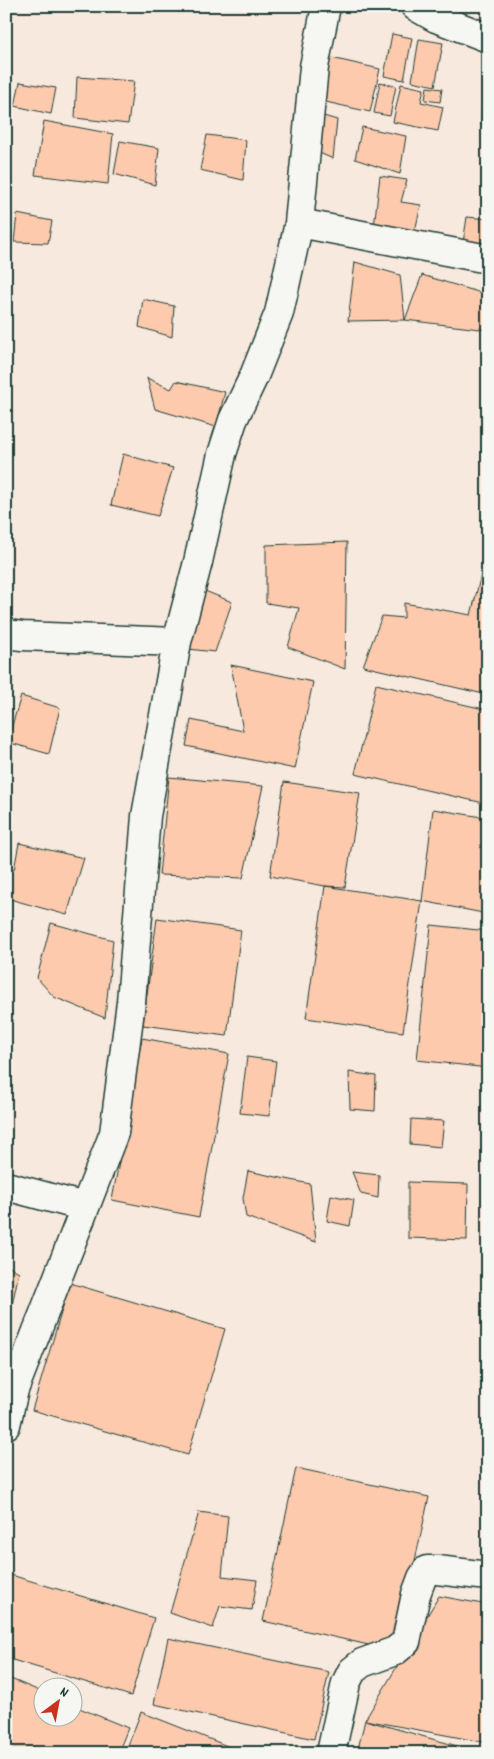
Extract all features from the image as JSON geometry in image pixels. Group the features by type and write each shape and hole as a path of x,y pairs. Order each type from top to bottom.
{"street":[{"path":"6,1425 10,1390 114,1133 131,1002 146,816 177,642 198,562 222,454 233,420 254,376 279,313 299,223 314,67 326,6"},
{"path":"415,6 436,18 488,38"},
{"path":"299,223 488,259"},
{"path":"6,634 177,642"},
{"path":"6,1186 85,1207"},
{"path":"331,1753 346,1684 352,1671 362,1663 395,1651 406,1642 416,1594 427,1570 488,1576"}],"building":[{"path":"392,34 412,38 404,80 384,76"},
{"path":"419,39 443,43 435,86 412,81"},
{"path":"488,55 488,126 481,125 482,84"},
{"path":"327,57 380,69 370,112 317,100"},
{"path":"77,77 134,81 128,124 75,118"},
{"path":"20,82 56,88 51,114 15,106"},
{"path":"380,82 396,86 390,116 374,113"},
{"path":"401,84 424,89 421,102 443,107 438,131 393,122"},
{"path":"427,87 442,89 440,102 425,100"},
{"path":"310,112 337,120 333,159 306,147"},
{"path":"44,121 113,134 108,184 35,175"},
{"path":"362,127 406,136 400,174 355,159"},
{"path":"207,135 246,140 243,180 200,170"},
{"path":"120,141 159,148 155,185 114,174"},
{"path":"380,176 407,180 401,202 421,205 415,231 374,227"},
{"path":"17,214 52,221 48,243 14,242"},
{"path":"467,217 488,219 488,247 463,243"},
{"path":"355,262 400,275 405,320 348,321"},
{"path":"422,275 488,295 488,330 405,320"},
{"path":"143,299 174,306 172,337 139,327"},
{"path":"147,378 171,389 176,381 225,392 216,427 155,409"},
{"path":"123,454 173,468 158,516 111,505"},
{"path":"347,542 345,669 288,647 299,608 266,603 266,545"},
{"path":"485,558 488,559 488,695 363,666 382,616 404,618 404,603 471,615"},
{"path":"205,591 232,602 215,652 188,649 182,625"},
{"path":"231,665 313,682 295,769 186,746 191,720 243,731"},
{"path":"376,684 488,710 488,804 355,774"},
{"path":"21,696 60,708 49,754 7,742"},
{"path":"169,777 263,786 243,878 159,875"},
{"path":"284,782 360,793 345,887 325,886 270,876"},
{"path":"433,809 488,818 488,914 422,901"},
{"path":"19,843 84,858 67,915 6,898 6,870 14,870"},
{"path":"325,886 422,901 403,1032 306,1018"},
{"path":"157,918 241,930 227,1036 143,1025"},
{"path":"51,923 113,940 105,1018 54,997 37,978"},
{"path":"431,925 488,931 488,1068 417,1060"},
{"path":"142,1038 229,1054 199,1217 112,1200"},
{"path":"247,1057 276,1061 269,1116 240,1113"},
{"path":"349,1072 376,1076 375,1111 350,1109"},
{"path":"411,1119 444,1121 441,1147 410,1144"},
{"path":"248,1171 310,1184 316,1242 246,1217 243,1198"},
{"path":"352,1172 379,1175 378,1198 361,1194"},
{"path":"408,1182 468,1184 467,1240 408,1238"},
{"path":"331,1195 354,1200 350,1226 327,1221"},
{"path":"6,1265 19,1272 6,1333"},
{"path":"70,1283 225,1329 188,1455 32,1410"},
{"path":"296,1468 429,1497 395,1651 263,1621"},
{"path":"199,1512 228,1516 222,1576 257,1580 252,1610 220,1606 213,1628 170,1613"},
{"path":"11,1575 154,1618 131,1696 82,1681 82,1676 65,1676 6,1658 6,1590"},
{"path":"439,1596 488,1605 488,1743 365,1720"},
{"path":"168,1638 329,1672 314,1739 154,1704"},
{"path":"6,1677 32,1688 32,1726 82,1726 82,1709 128,1728 118,1753 6,1753"},
{"path":"141,1712 245,1753 125,1753"},
{"path":"365,1720 482,1753 357,1753"}]}
